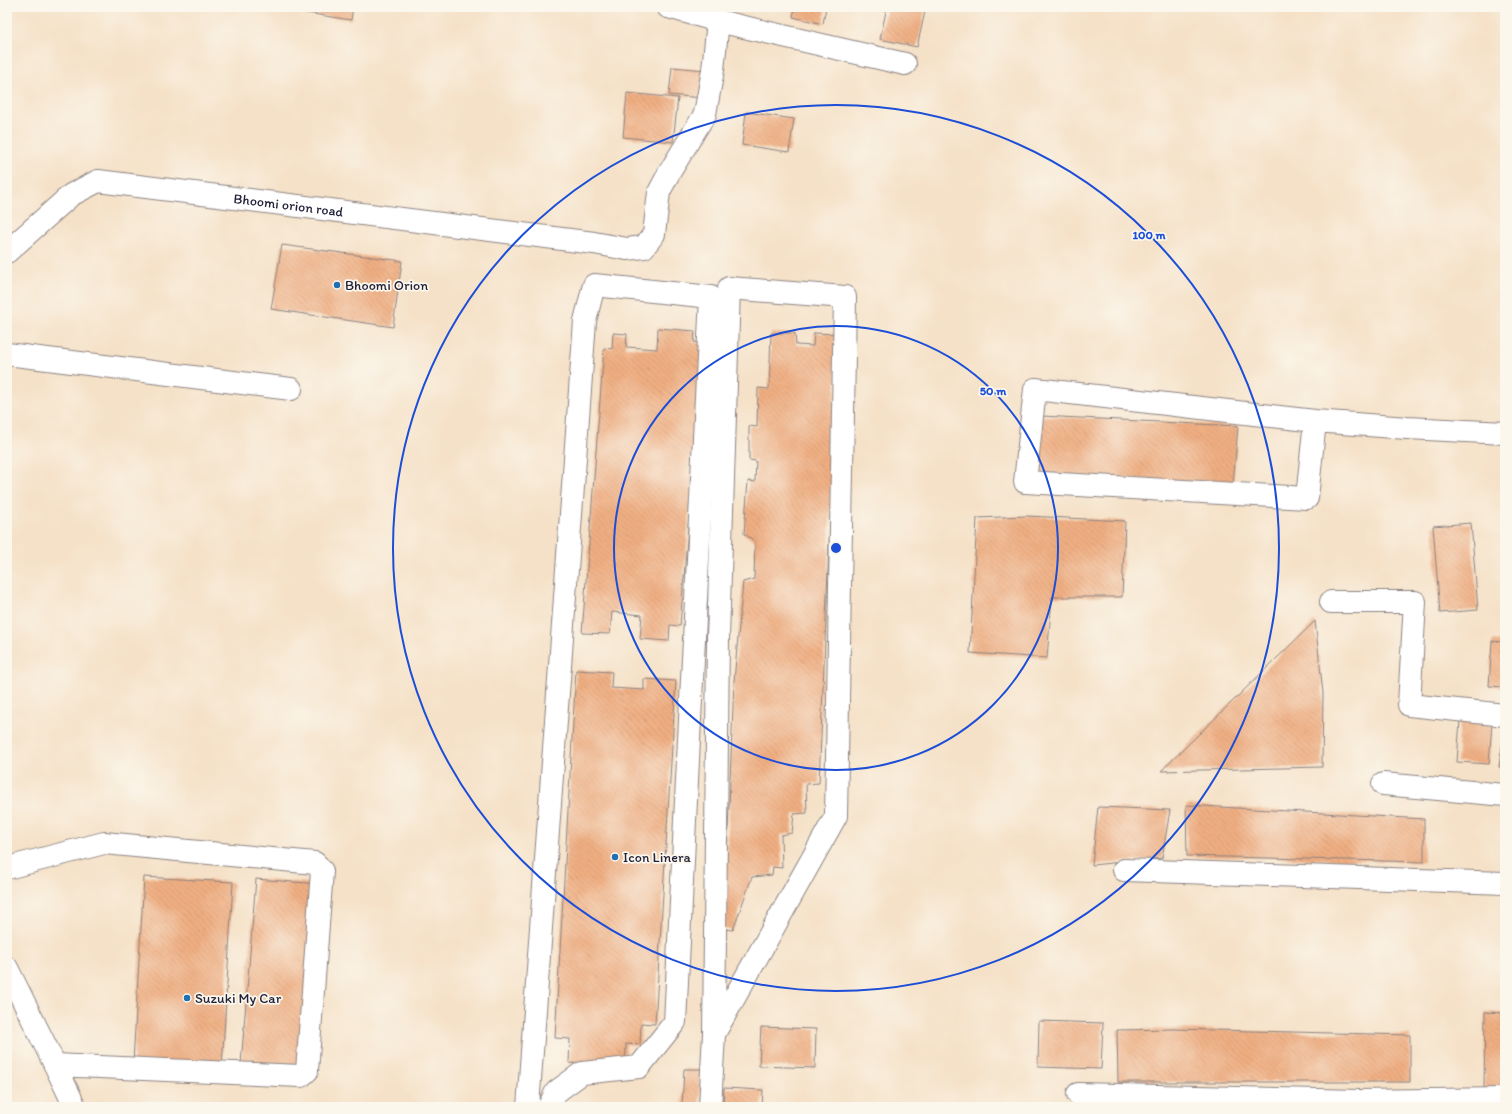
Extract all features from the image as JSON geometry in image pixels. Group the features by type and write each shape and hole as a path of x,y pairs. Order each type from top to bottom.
{"street":[{"path":"668,7 718,21 905,64"},
{"name":"Bhoomi orion road","path":"7,252 71,195 98,181 594,243 627,249 644,248 654,234 659,192 669,173 706,114 713,70 718,21"},
{"path":"528,1107 585,320 594,285 711,297 675,1022 639,1066 582,1073 556,1092 549,1107"},
{"path":"710,1107 714,1034 718,674 729,288 845,297 836,816 714,1034"},
{"path":"7,354 291,389"},
{"path":"1315,421 1307,498 1025,482 1034,389 1315,421 1505,433"},
{"path":"1331,602 1415,602 1409,705 1505,715"},
{"path":"1383,784 1505,795"},
{"path":"7,868 104,843 315,863 322,871 307,1071 300,1076 56,1065"},
{"path":"1124,870 1505,883"},
{"path":"7,968 56,1065 75,1107"},
{"path":"1078,1094 1359,1101 1505,1099"}],"building":[{"path":"269,7 353,7 351,20"},
{"path":"795,7 826,7 823,24 793,17"},
{"path":"887,7 926,7 917,47 880,39"},
{"path":"672,67 706,70 703,98 669,95"},
{"path":"627,93 678,98 673,142 623,137"},
{"path":"746,112 794,119 789,152 742,145"},
{"name":"Bhoomi Orion","path":"282,245 402,261 393,327 271,309"},
{"path":"658,328 695,331 694,342 703,343 680,626 670,625 669,641 640,639 642,615 612,612 610,634 582,633 604,348 612,349 613,333 627,334 626,347 657,349"},
{"path":"771,333 795,333 796,345 813,346 814,333 838,334 819,783 806,784 807,813 794,814 792,833 781,835 782,868 773,867 772,875 752,877 733,930 722,929 727,857 734,681 743,582 754,579 755,541 744,534 748,481 755,482 756,461 749,460 749,426 757,427 758,388 769,389"},
{"path":"1041,416 1238,426 1233,485 1032,473"},
{"path":"1027,516 1125,521 1122,597 1052,597 1047,658 970,653 977,518"},
{"path":"1471,523 1478,610 1440,613 1433,526"},
{"path":"1315,621 1323,693 1322,767 1161,771"},
{"path":"1492,641 1505,642 1505,687 1489,686"},
{"name":"Icon Linera","path":"576,670 612,672 611,688 644,690 644,679 676,681 655,1024 641,1023 640,1045 626,1044 625,1066 569,1063 570,1039 555,1038"},
{"path":"1460,720 1492,723 1489,764 1457,762"},
{"path":"1505,731 1505,768 1499,767"},
{"path":"1186,805 1424,819 1424,862 1187,856"},
{"path":"1098,807 1170,810 1162,858 1092,865"},
{"path":"144,877 233,882 222,1067 133,1062"},
{"path":"256,879 319,884 304,1069 241,1064"},
{"path":"1485,1012 1505,1013 1505,1090 1484,1090"},
{"path":"1039,1021 1103,1023 1101,1069 1038,1067"},
{"path":"761,1027 816,1029 815,1068 759,1066"},
{"path":"1174,1029 1410,1035 1410,1082 1118,1082 1117,1030"},
{"path":"684,1069 701,1069 699,1107 682,1107"},
{"path":"724,1088 763,1090 762,1107 723,1107"}],"place":[{"name":"Bhoomi Orion","path":"337,285"},
{"name":"Icon Linera","path":"615,857"},
{"name":"Suzuki My Car","path":"187,998"}]}
